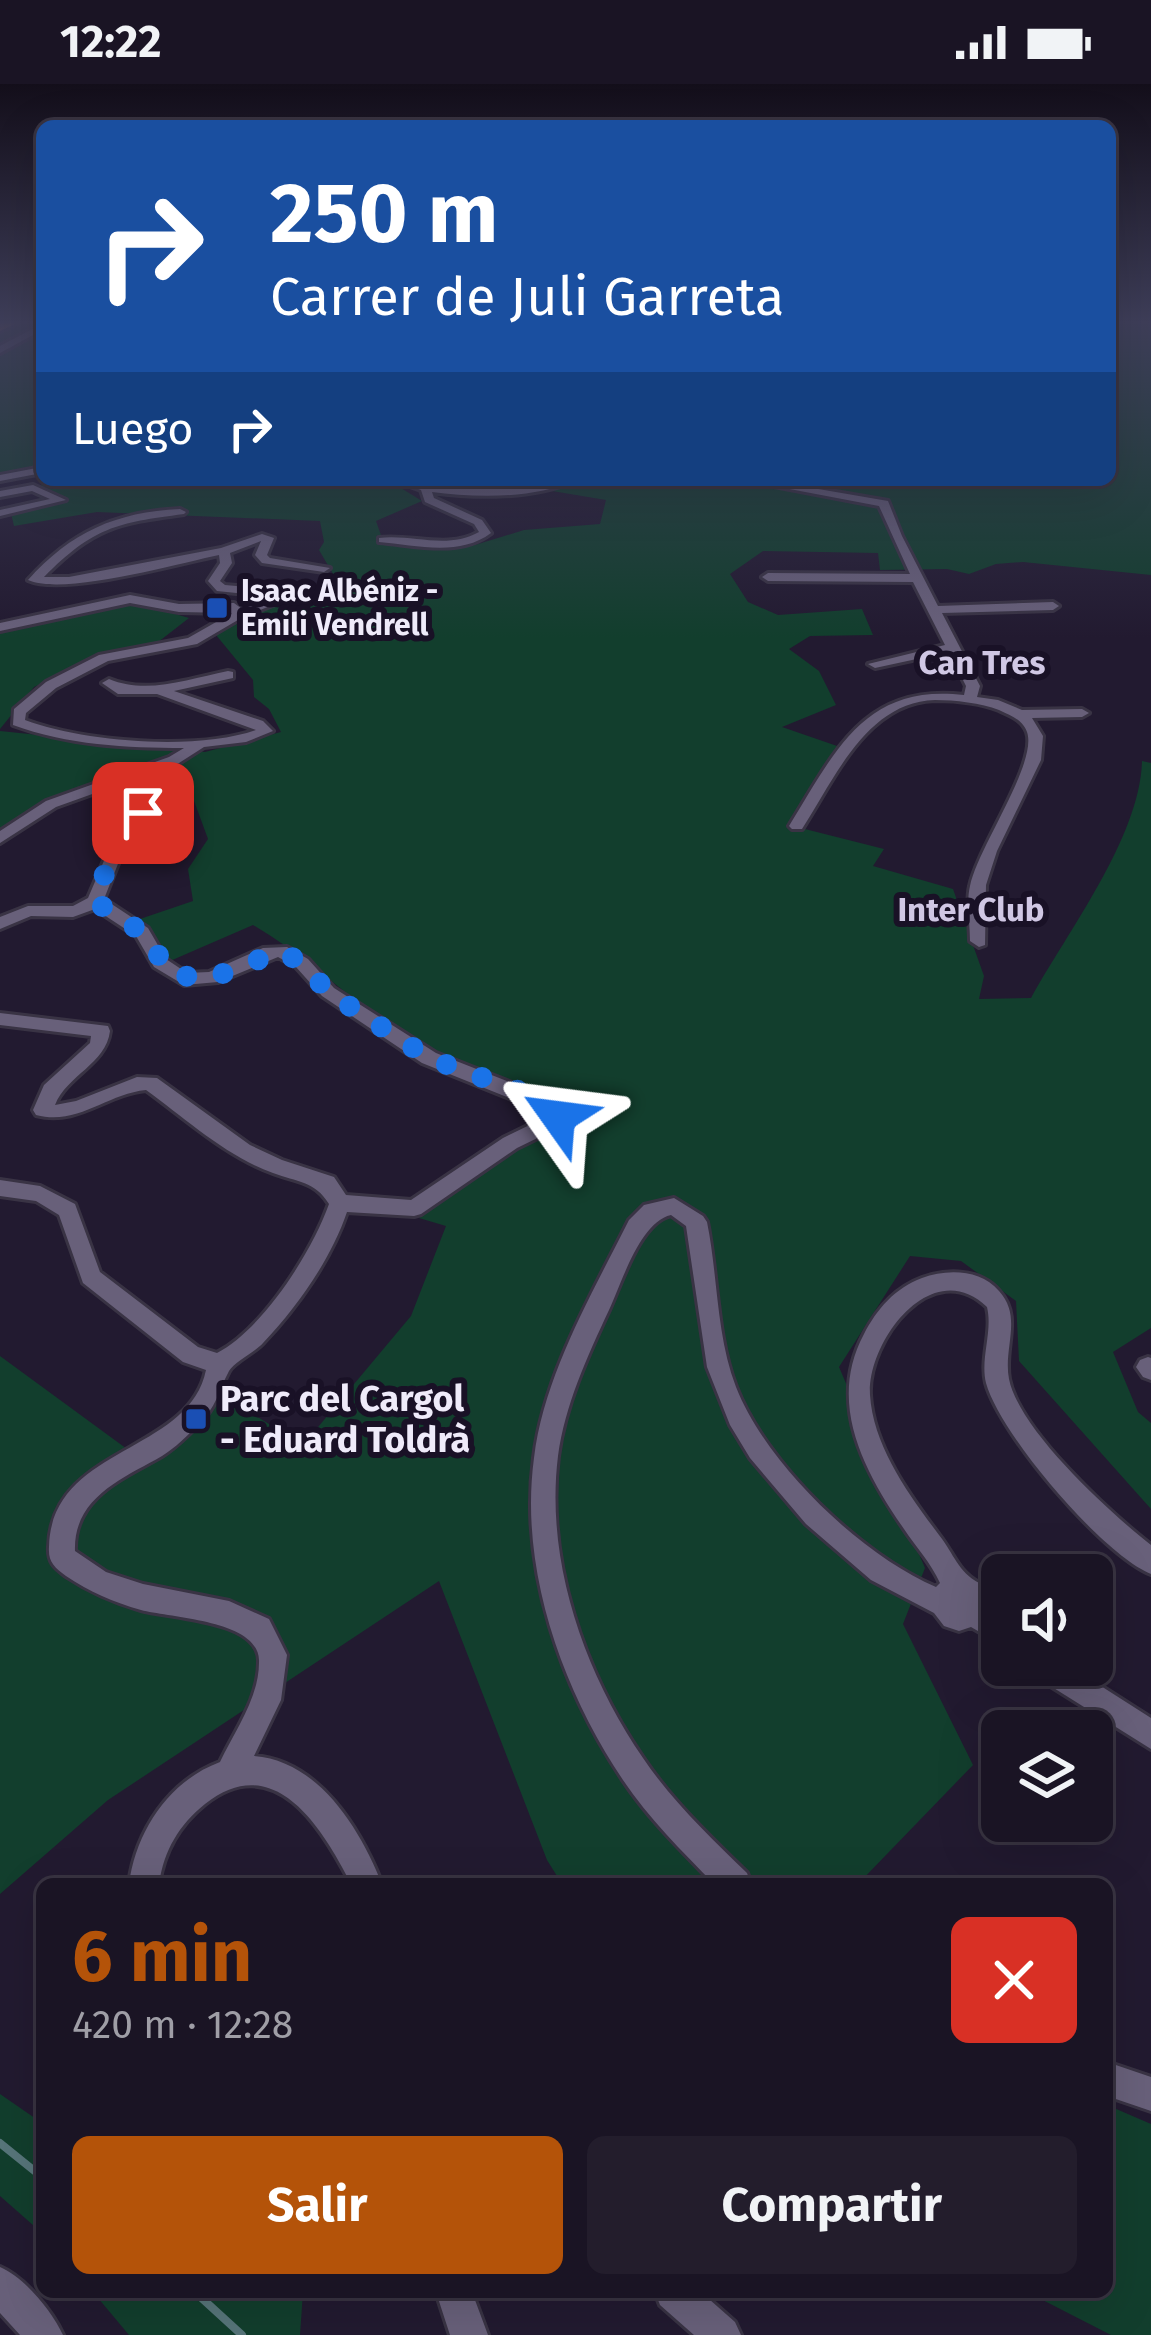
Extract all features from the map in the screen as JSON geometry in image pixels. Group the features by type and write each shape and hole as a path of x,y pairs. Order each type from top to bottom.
{"street":[{"path":"0,478 36,471"},
{"path":"0,494 36,485"},
{"path":"0,513 61,500 41,486"},
{"path":"414,486 427,491 548,486"},
{"path":"774,486 881,501 973,686 970,698"},
{"path":"383,540 449,547 473,542 484,533 478,522 429,500 427,491"},
{"path":"180,512 101,523 76,538 34,580 69,581 268,538 261,555 266,561 324,568"},
{"path":"197,747 30,729 18,722 19,712 51,686 104,658 192,640 239,614 291,595 221,588 214,581 226,562 224,551"},
{"path":"768,578 918,578"},
{"path":"0,627 130,599 179,608 220,605 239,614"},
{"path":"934,610 1053,606"},
{"path":"875,664 953,647"},
{"path":"110,683 123,691 158,690 227,675"},
{"path":"0,838 51,804 174,760 197,747 266,731 258,724 158,690"},
{"path":"797,826 838,762 882,710 920,696 970,698 1025,714 1082,713"},
{"path":"979,941 978,885 1036,756 1035,728 1025,714"},
{"path":"0,924 34,910 70,914 94,901 126,824 169,806"},
{"path":"94,901 142,932 160,963 177,976 206,980 281,951 302,963 328,992 429,1058 558,1109 555,1121 510,1143 414,1208 340,1204"},
{"path":"0,1019 101,1031 99,1045 51,1090 43,1110 68,1111 133,1084 150,1083 243,1150 327,1183 340,1204"},
{"path":"0,1188 40,1194 68,1210 91,1277 191,1355 218,1363 241,1353 294,1286 328,1234 340,1204"},
{"path":"731,1878 632,1766 580,1667 550,1562 545,1472 555,1412 637,1226 651,1211 674,1206 696,1222 723,1383 746,1430 794,1492 841,1538 920,1596 950,1596"},
{"path":"981,1617 973,1612 955,1616 948,1565 883,1471 859,1404 858,1379 879,1327 901,1300 942,1281 967,1282 993,1298 999,1309 997,1380 1021,1425 1067,1483 1151,1562"},
{"path":"218,1363 214,1388 156,1447 124,1461 71,1507 60,1539 62,1557 92,1582 226,1613 264,1632 273,1648 271,1695 232,1768"},
{"path":"1075,1686 1151,1736"},
{"path":"145,1878 147,1856 170,1817 199,1786 232,1768 257,1768 304,1788 341,1834 364,1878"},
{"path":"1113,2080 1151,2094"},
{"path":"0,2284 44,2335"},
{"path":"456,2298 469,2335"},
{"path":"680,2298 722,2335"}],"green space":[{"path":"0,428 36,428 36,474 0,477"},
{"path":"1116,428 1151,428 1151,575 1023,562 996,564 969,574 947,569 880,570 878,553 763,551 730,574 748,602 778,615 862,609 873,635 810,636 789,649 819,671 836,705 782,727 840,747 793,826 884,849 873,866 953,889 984,976 979,999 1031,998 1116,852 1138,790 1142,761 1151,763 1151,1328 1113,1352 1138,1412 1151,1423 1151,1509 1019,1361 1016,1301 961,1261 910,1256 839,1367 925,1568 903,1624 973,1765 864,1878 558,1878 547,1860 439,1581 108,1800 0,1894 0,1356 127,1449 165,1454 219,1393 303,1445 411,1316 446,1226 419,1218 501,1156 569,1116 562,1098 476,1072 428,1051 253,925 170,961 137,920 193,901 188,869 208,839 186,779 117,796 100,782 0,834 0,731 205,752 281,732 269,709 254,697 253,680 216,635 273,597 318,598 336,579 319,550 324,542 320,521 97,512 14,526 11,513 40,498 41,486 398,486 422,501 376,521 382,538 437,548 475,545 524,530 600,524 606,500 546,490 560,486 1116,486"},
{"path":"134,602 189,618 153,646 109,652 34,687 0,729 0,630"},
{"path":"0,2094 36,2119 36,2228 0,2196"},
{"path":"1113,2108 1151,2124 1151,2335 1111,2335 1039,2298 1113,2298"},
{"path":"98,2298 303,2298 300,2335 129,2335"}],"waterway":[{"path":"0,2143 36,2172"},
{"path":"202,2298 242,2335"}],"place":[{"name":"Isaac Albéniz - Emili Vendrell","path":"217,608"},
{"name":"Parc del Cargol - Eduard Toldrà","path":"196,1419"}],"district":[{"name":"Can Tres","path":"982,662"},
{"name":"Inter Club","path":"971,909"}],"route":[{"path":"143,813 122,830 94,901 142,932 171,973 206,980 263,954 281,951 302,963 328,992 429,1058 552,1103 558,1117"}]}
